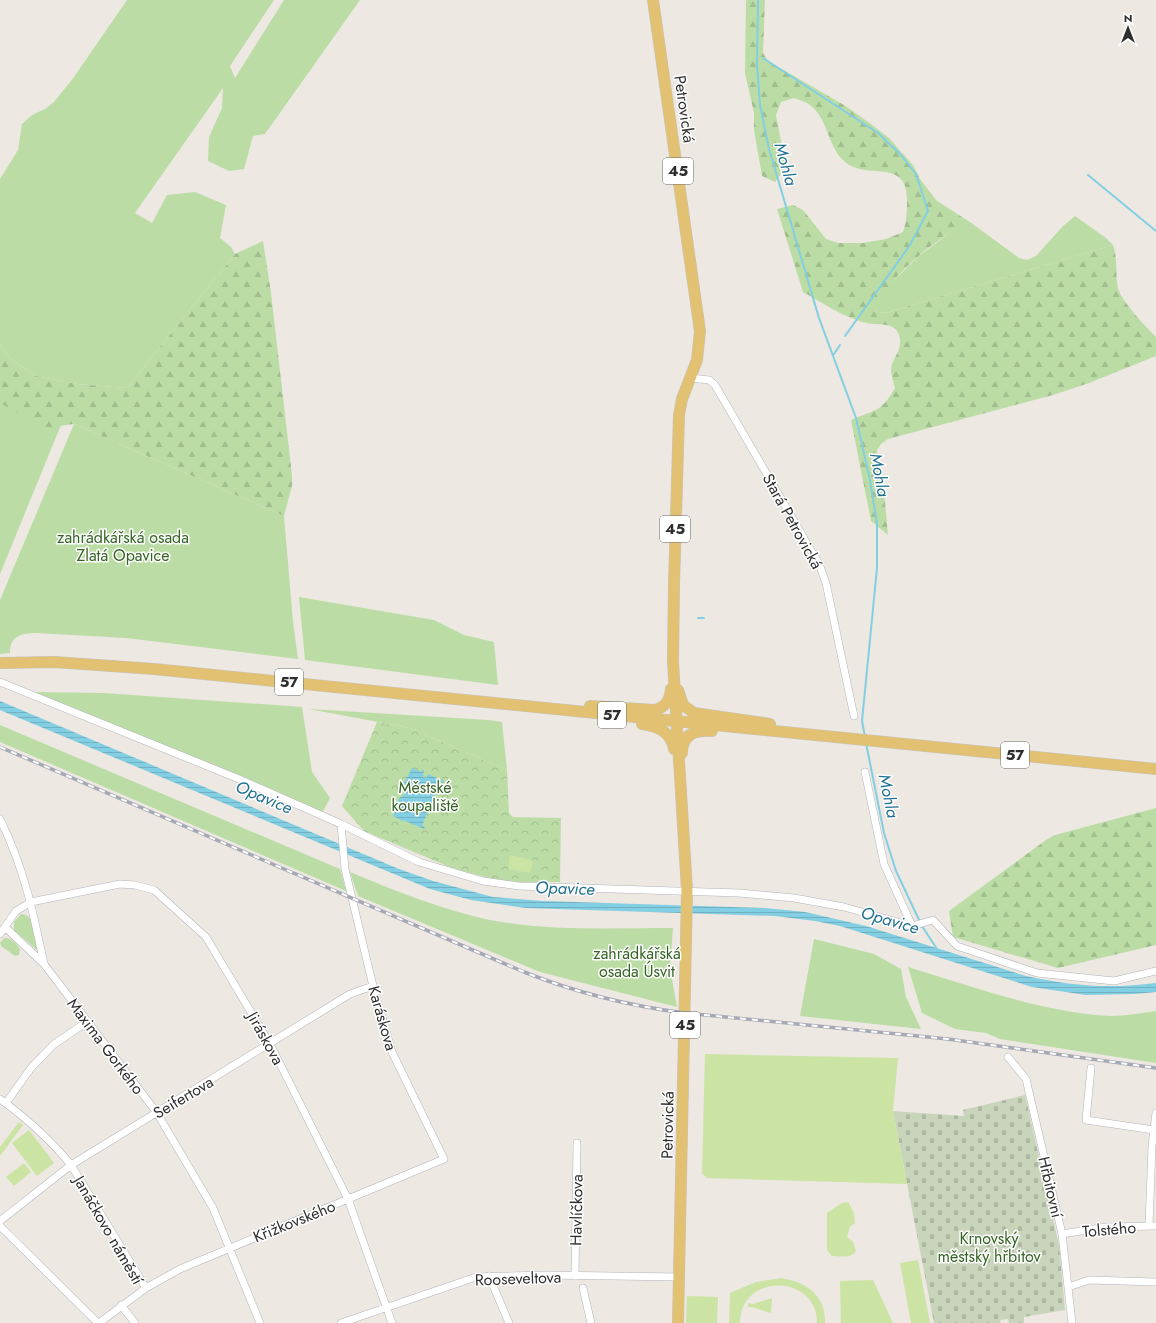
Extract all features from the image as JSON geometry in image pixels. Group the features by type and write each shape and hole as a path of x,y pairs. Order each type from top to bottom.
{"main road":[{"name":"Petrovická","path":"653,0 699,323 700,342 697,360 691,378"},
{"name":"45","path":"687,892 676,721 674,578 679,415 682,398 691,378"},
{"path":"549,708 601,706 647,710 659,709 665,705 670,696 674,662"},
{"path":"674,662 680,699 686,708 694,713 765,723 818,735"},
{"name":"57","path":"0,663 88,663 154,669 1156,769"},
{"path":"549,708 615,722 654,726 661,729 668,735 673,744 680,780"},
{"path":"680,780 682,745 688,736 695,732 706,731 762,736 818,735"},
{"name":"Petrovická","path":"678,1323 687,892"}],"street":[{"name":"Stará Petrovická","path":"691,378 709,380 715,385 819,564 826,583 854,716"},
{"path":"0,682 239,780 341,824 419,862 483,881 526,886 687,892 794,898 844,907 914,926 933,920 957,946 1037,973 1114,981 1156,971"},
{"path":"865,772 884,864 914,926"},
{"name":"Maxima Gorkého","path":"0,819 15,850 31,902 44,964"},
{"name":"Karáskova","path":"341,824 345,869 373,986 392,1052 444,1159"},
{"name":"Jiráskova","path":"31,902 120,884 135,884 154,890 206,937 270,1044 348,1198 392,1323"},
{"path":"0,934 16,911 31,902"},
{"name":"Maxima Gorkého","path":"5,927 44,964 157,1113 213,1208 228,1248 260,1323"},
{"name":"Seifertova","path":"0,1221 71,1165 350,994 373,986"},
{"path":"3,1101 53,1045 88,1021"},
{"name":"Hřbitovní","path":"1008,1057 1026,1079 1062,1234 1072,1323"},
{"path":"1091,1068 1086,1120 1154,1130"},
{"name":"Janáčkovo náměstí","path":"0,1226 99,1323 121,1305 146,1288 71,1165 59,1150 36,1128 3,1101"},
{"path":"1152,1226 1152,1146 1156,1113"},
{"name":"Havlíčkova","path":"575,1276 577,1143"},
{"name":"Křižkovského","path":"146,1288 180,1269 228,1248 444,1159"},
{"name":"Tolstého","path":"1062,1234 1106,1227 1152,1226"},
{"path":"489,1276 509,1323"},
{"name":"Rooseveltova","path":"340,1323 386,1306 476,1277 679,1277"},
{"path":"1068,1287 1089,1280 1156,1282"},
{"name":"Rooseveltova","path":"583,1288 591,1323"},
{"path":"121,1305 135,1323"}],"green space":[{"path":"127,0 274,0 230,66 235,78 284,0 360,0 265,134 253,136 244,169 229,171 208,161 209,137 222,108 223,88 135,213 152,223 167,195 195,192 226,205 220,238 231,247 235,254 127,388 77,384 36,376 10,358 0,345 0,179 18,150 22,124 32,115 45,109 54,102 74,77"},
{"path":"746,0 765,0 763,53 768,61 844,105 889,138 913,165 920,179 937,201 970,222 928,248 914,260 890,285 880,298 873,311 886,313 1113,245 1115,250 1117,283 1120,293 1134,314 1156,337 1156,356 1089,383 1053,395 888,439 881,444 877,450 878,464 885,502 888,535 871,521 851,420 881,407 895,388 891,370 900,346 899,335 897,331 890,326 871,324 850,318 803,292 777,209 793,205 803,210 826,239 838,243 863,243 886,239 903,232 907,212 905,186 900,178 892,174 852,167 844,161 834,148 825,125 817,112 807,103 794,98 781,102 776,115 786,167 775,182 762,176 754,130 754,113 745,73"},
{"path":"1075,216 1106,238 1113,245 886,313 872,311 884,290 919,256 956,228 970,222 1019,258 1027,260 1036,256 1063,226"},
{"path":"263,241 271,293 292,475 292,486 284,516 74,424 43,428 0,403 0,345 10,358 36,376 77,384 127,388 235,254"},
{"path":"0,390 63,420 0,574"},
{"name":"zahrádkářská osada Zlatá Opavice","path":"74,424 284,516 293,622 298,659 126,638 36,633 17,637 12,643 10,653 0,654 0,600"},
{"path":"299,597 434,620 464,635 494,642 498,685 305,660"},
{"path":"31,692 104,693 302,707 312,772 330,798 322,813"},
{"path":"309,709 502,722 507,770 410,728"},
{"name":"Městské koupaliště","path":"377,722 410,728 507,770 509,813 513,817 561,818 560,882 504,882 452,868 364,831 342,806"},
{"path":"0,725 340,869 346,891 0,742"},
{"path":"1156,808 1156,945 1058,968 953,937 949,911 1046,840 1055,835"},
{"path":"510,855 533,860 530,873 508,869"},
{"name":"zahrádkářská osada Úsvit","path":"350,872 426,902 457,912 496,921 546,927 673,928 670,968 677,1007 540,972 358,896"},
{"path":"21,914 26,915 33,923 38,951 14,930 14,922"},
{"path":"4,938 11,939 17,945 20,949 19,955 15,956 1,946 0,943"},
{"path":"814,939 874,954 901,969 906,997 921,1029 800,1016"},
{"path":"908,967 1008,998 1084,1014 1110,1016 1156,1011 1156,1063 1000,1039 986,1033 955,1029 922,1013"},
{"path":"705,1054 898,1058 893,1111 907,1184 707,1178 702,1173"},
{"name":"Krnovský městský hřbitov","path":"1025,1095 1059,1245 1065,1310 1024,1317 1024,1323 1009,1323 1008,1319 1000,1320 1001,1323 934,1323 893,1111 964,1116 963,1110"},
{"path":"19,1122 23,1125 0,1156 0,1147"},
{"path":"29,1130 54,1163 37,1176 12,1143"},
{"path":"24,1163 31,1172 14,1186 6,1177"},
{"path":"848,1202 854,1213 855,1223 850,1227 847,1237 853,1242 856,1251 854,1254 849,1256 832,1256 827,1250 827,1213 842,1203"},
{"path":"918,1260 930,1323 911,1323 900,1263"},
{"path":"781,1278 799,1283 813,1292 822,1305 825,1323 817,1323 814,1307 806,1295 793,1288 779,1286 765,1287 753,1294 744,1306 740,1323 729,1323 730,1293 756,1282"},
{"path":"873,1280 893,1323 841,1323 840,1281"},
{"path":"687,1296 718,1297 717,1323 686,1323"},
{"path":"772,1298 771,1313 748,1307 748,1303 753,1304"}],"water":[{"path":"0,701 399,869 433,881 493,897 543,901 765,908 805,912 866,926 1026,976 1091,986 1123,986 1156,983 1156,992 1086,995 1032,987 840,926 815,921 775,916 526,908 471,900 430,889 0,710"},
{"name":"Městské koupaliště","path":"412,768 421,772 424,770 423,777 426,778 428,774 444,781 443,783 440,782 422,826 425,827 424,829 403,820 402,822 393,816 399,798 404,795 406,788 403,785"}],"waterway":[{"name":"Mohla","path":"758,0 757,64 760,105 769,149 819,318 856,418 870,480 877,523 877,568 862,721 865,737"},
{"path":"763,58 878,133 900,154 916,174 928,211 910,245 845,336"},
{"path":"1088,175 1156,231"},
{"path":"834,354 840,345"},
{"path":"698,618 704,618"},
{"name":"Mohla","path":"866,743 884,833 896,871 920,922"},
{"name":"Mohla","path":"922,926 937,949"}],"railway":[{"path":"0,747 524,972 544,980 603,998 644,1007 685,1013 948,1039 1156,1068"}],"water label":[{"name":"Opavice","path":"264,797"},
{"name":"Opavice","path":"565,888"},
{"name":"Opavice","path":"890,920"}]}
